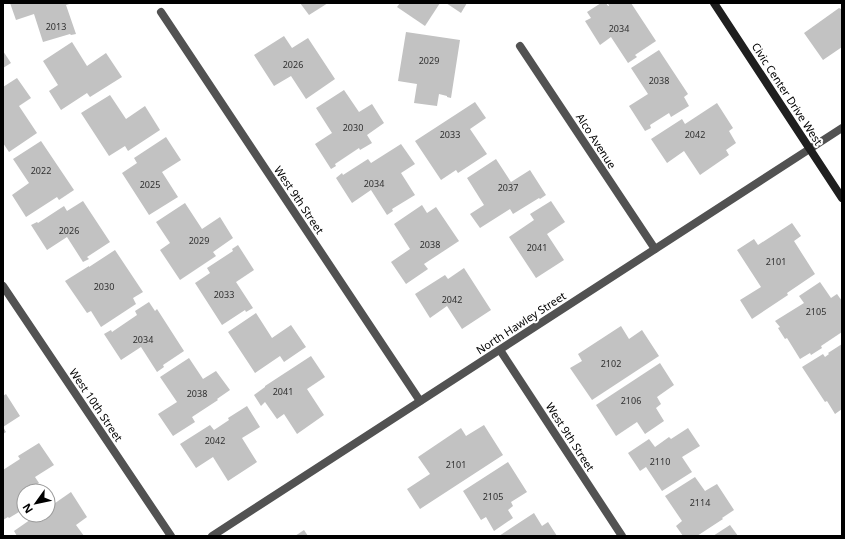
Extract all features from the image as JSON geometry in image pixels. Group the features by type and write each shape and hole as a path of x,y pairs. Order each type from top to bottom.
{"main road":[{"name":"Civic Center Drive West","path":"714,3 842,198"}],"street":[{"name":"West 9th Street","path":"161,12 420,401"},
{"name":"Alco Avenue","path":"520,46 655,249"},
{"name":"North Hawley Street","path":"212,536 842,128"},
{"name":"West 10th Street","path":"3,286 171,536"},
{"name":"West 9th Street","path":"500,350 622,536"}],"building":[{"path":"10,3 73,3 66,5 76,34 70,34 43,42 34,14 16,20"},
{"path":"300,3 328,3 309,15"},
{"path":"400,3 440,3 425,26 397,7"},
{"path":"446,3 467,3 461,13"},
{"path":"601,3 606,3 609,6 608,3 631,3 656,41 635,55 637,57 628,63 611,37 600,45 585,21 591,18 587,12"},
{"path":"839,8 842,8 842,47 823,60 804,33"},
{"path":"406,32 460,40 451,98 439,94 437,106 414,103 417,84 398,81"},
{"path":"284,36 292,48 308,38 335,79 306,99 291,76 274,86 254,55"},
{"path":"72,42 87,66 106,53 122,77 90,97 87,93 61,110 49,91 58,85 43,61"},
{"path":"659,50 688,94 684,97 689,106 671,117 669,113 650,125 651,128 645,131 629,106 648,94 631,68"},
{"path":"3,51 11,63 3,68"},
{"path":"17,78 31,98 19,106 37,133 9,152 3,143 3,87"},
{"path":"344,90 359,112 372,104 384,123 367,135 372,143 360,150 359,148 335,164 336,166 331,169 315,144 332,133 316,108"},
{"path":"110,95 126,119 145,106 160,130 128,151 125,146 109,156 81,113"},
{"path":"475,102 486,118 470,129 487,154 458,173 456,170 441,180 415,141"},
{"path":"717,103 733,128 729,131 736,143 726,150 729,155 700,175 684,151 667,163 651,139 682,119 685,124"},
{"path":"166,137 181,160 162,172 178,197 149,215 122,173 137,163 134,158"},
{"path":"41,141 74,190 59,200 57,197 26,217 12,195 29,183 13,159"},
{"path":"401,144 415,164 401,173 415,195 392,209 393,211 387,215 371,190 352,203 336,178 342,173 343,175 368,159 371,163"},
{"path":"496,159 511,182 530,170 546,195 513,214 510,209 480,228 470,214 484,205 467,178"},
{"path":"83,201 110,242 87,257 89,259 83,262 67,237 47,250 31,225 37,222 38,223 64,206 67,211"},
{"path":"551,201 565,222 547,234 564,260 536,278 509,237 534,220 530,214"},
{"path":"185,203 202,229 220,217 233,238 213,252 216,256 180,280 160,250 170,243 156,222"},
{"path":"422,205 427,213 436,207 459,241 424,264 428,269 406,284 391,262 410,249 394,224"},
{"path":"792,223 801,236 794,241 815,274 787,293 788,295 752,319 740,300 761,287 737,250 754,239 758,245"},
{"path":"238,245 254,270 236,282 253,308 246,312 245,310 222,325 195,283 210,273 207,268 233,251 232,249"},
{"path":"115,250 143,292 133,298 136,304 101,327 91,311 87,313 65,281"},
{"path":"464,268 491,310 462,329 447,306 430,318 415,294 445,275 448,279"},
{"path":"820,282 831,298 837,294 842,301 842,332 821,346 822,348 811,355 810,353 800,359 787,338 785,339 778,328 780,327 775,321 804,303 799,296"},
{"path":"149,302 155,311 157,309 184,351 163,365 164,367 157,372 141,347 121,360 104,334 111,330 112,332 137,315 135,311"},
{"path":"256,313 272,338 291,325 306,347 284,362 280,356 255,373 228,332"},
{"path":"621,326 629,339 642,330 659,356 592,400 570,368 582,361 578,354"},
{"path":"842,344 842,409 835,414 827,401 825,402 802,367 823,354 825,357 829,354 828,353"},
{"path":"311,356 325,377 307,389 324,415 297,434 284,414 277,419 265,402 261,406 254,395 265,386"},
{"path":"189,358 203,379 216,371 230,390 217,399 218,400 192,417 195,422 173,436 158,414 177,402 160,377"},
{"path":"660,363 674,385 657,397 661,404 656,408 664,421 645,434 637,422 616,436 596,405"},
{"path":"6,394 20,416 3,427 3,396"},
{"path":"247,406 260,427 242,438 257,462 228,481 213,457 196,468 180,444 210,425 214,430 229,420 228,418"},
{"path":"484,425 503,455 420,509 407,489 430,474 418,457 461,428 466,436"},
{"path":"3,427 6,432 3,434"},
{"path":"688,428 700,446 682,457 692,472 662,491 646,467 640,471 628,453 649,439 655,447 669,437 671,439"},
{"path":"39,443 54,465 35,477 39,483 16,483 16,514 3,520 3,470 20,459 18,456"},
{"path":"508,462 527,492 511,502 513,506 508,510 513,518 494,531 486,517 481,520 463,491"},
{"path":"695,477 705,491 717,484 734,510 697,536 683,536 676,526 682,521 665,496"},
{"path":"71,492 87,517 76,525 84,536 17,536 14,531 26,523 56,523 56,502"},
{"path":"534,513 542,526 548,522 557,536 499,536"},
{"path":"730,525 738,536 713,536"},
{"path":"304,530 308,536 295,536"}]}
